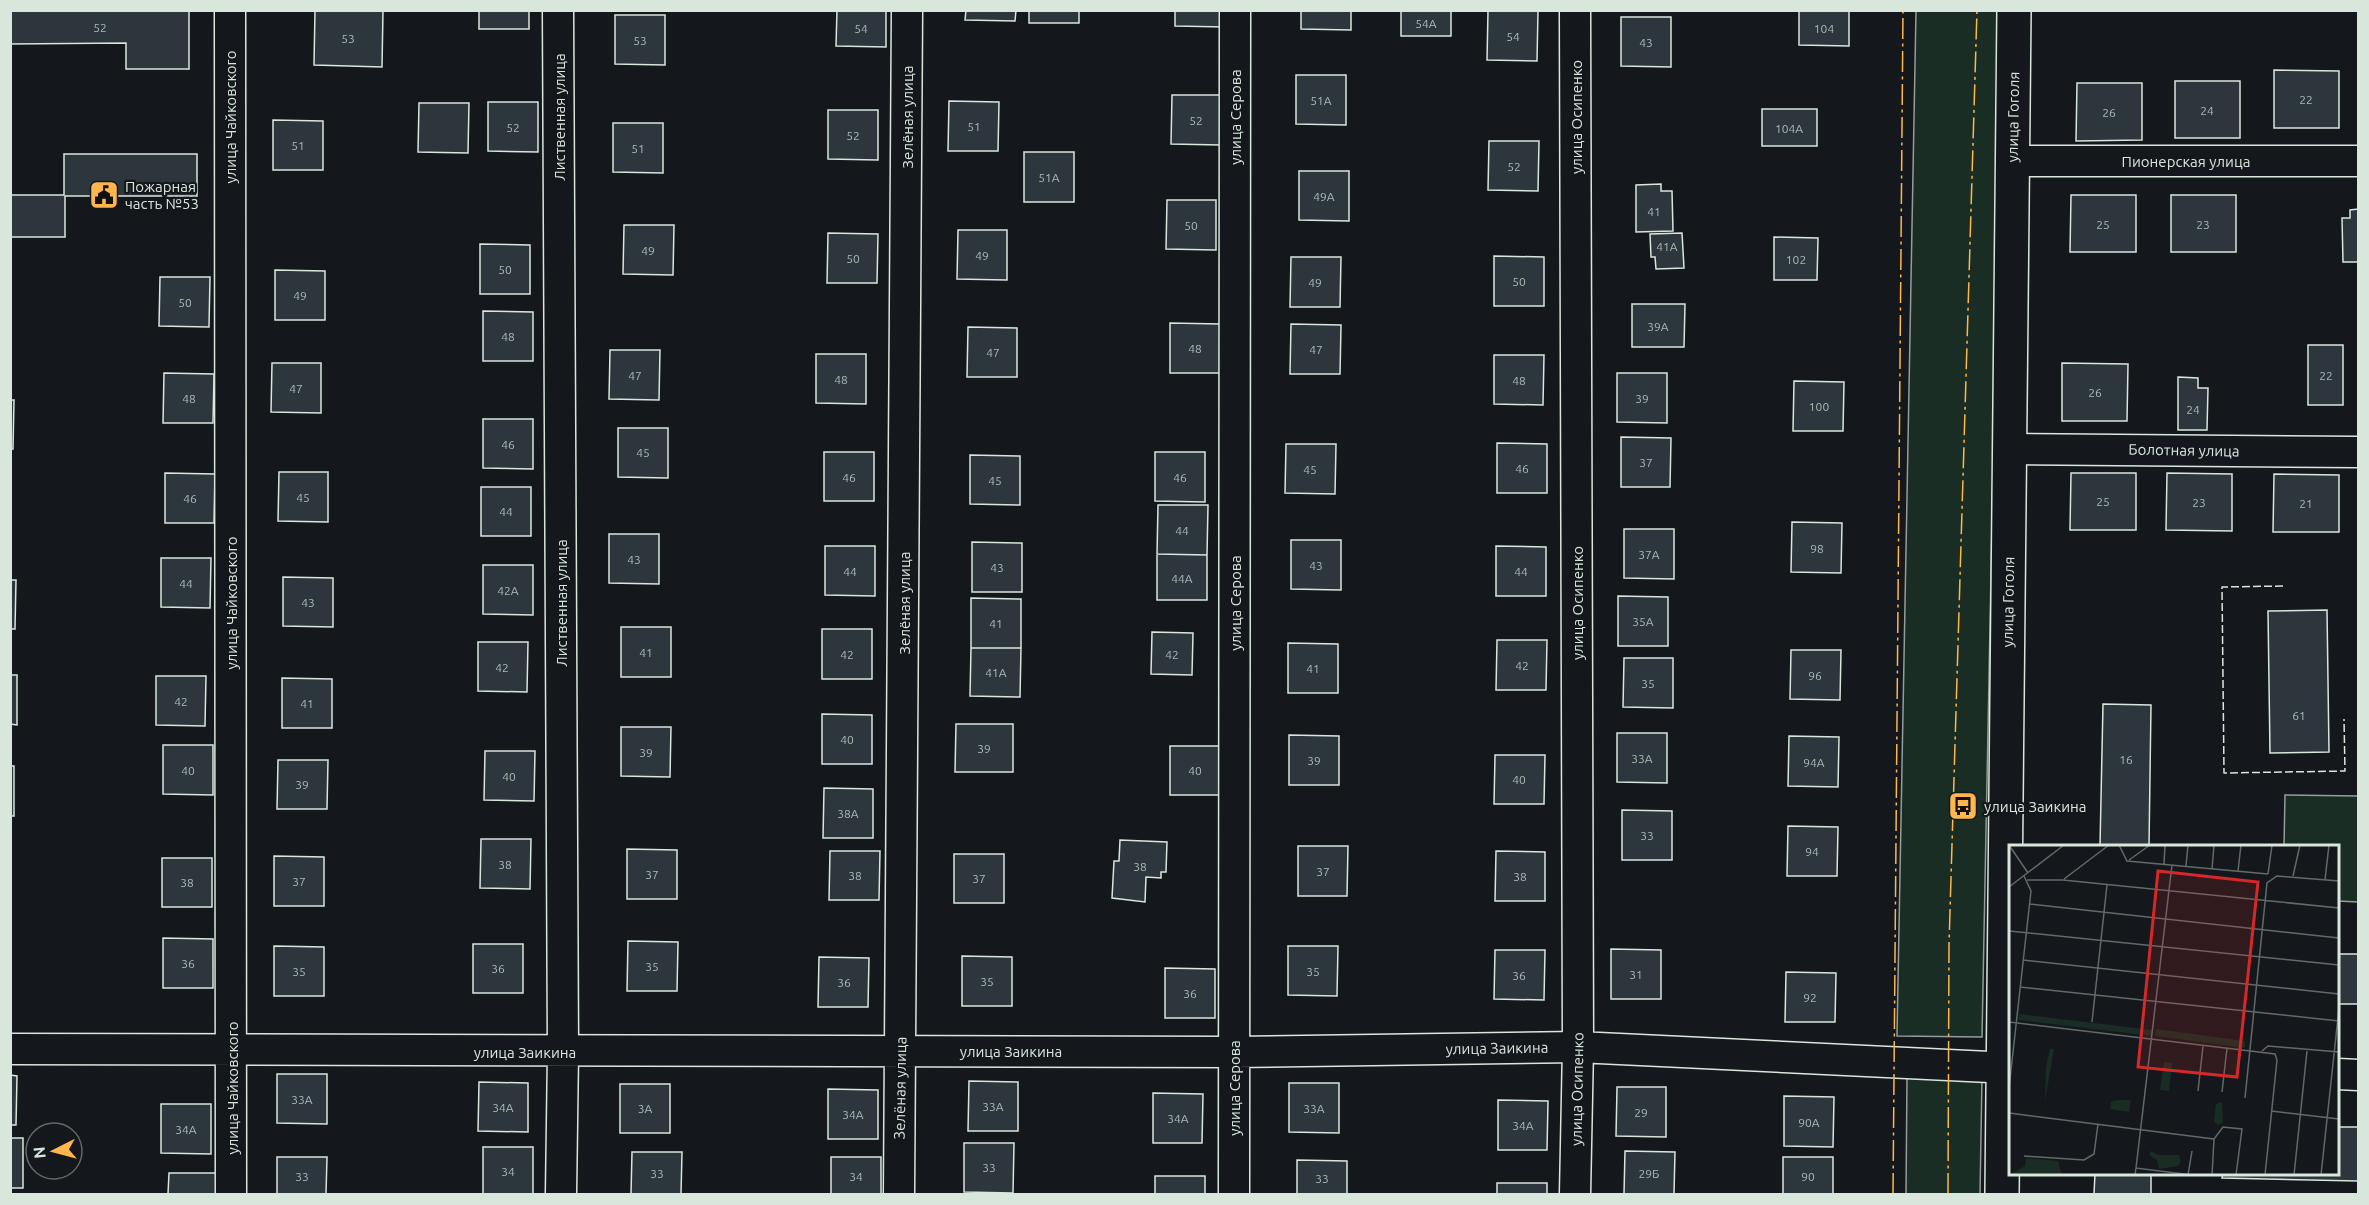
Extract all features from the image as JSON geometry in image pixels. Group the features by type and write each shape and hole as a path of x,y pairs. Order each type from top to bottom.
{"main road":[{"name":"улица Гоголя","path":"2002,1194 2007,1068 2014,10"}],"street":[{"name":"улица Чайковского","path":"230,10 233,1052 231,1194"},
{"name":"Лиственная улица","path":"558,10 563,1052 561,1194"},
{"name":"Зелёная улица","path":"899,1194 907,10"},
{"name":"улица Серова","path":"1234,1194 1235,10"},
{"name":"улица Осипенко","path":"1575,10 1578,1047 1575,1194"},
{"name":"Пионерская улица","path":"2013,161 2358,161"},
{"name":"Болотная улица","path":"2010,449 2358,452"},
{"name":"улица Заикина","path":"10,1050 1234,1052 1578,1047 1882,1060 2007,1068"},
{"path":"2339,1074 2358,1075"}],"green space":[{"path":"1916,11 2002,11 1982,1037 1897,1036"},
{"path":"2285,795 2358,796 2358,902 2339,901 2339,845 2284,845"},
{"path":"1907,1077 1982,1078 1980,1194 1906,1194"}],"building":[{"path":"10,10 189,10 189,69 126,69 126,43 10,44"},
{"path":"315,10 383,10 382,67 314,65"},
{"path":"479,10 529,10 529,29 479,29"},
{"path":"837,10 886,10 886,47 836,46"},
{"path":"966,10 1016,10 1015,21 965,20"},
{"path":"1029,10 1079,10 1079,23 1029,23"},
{"path":"1175,10 1225,10 1225,27 1175,26"},
{"path":"1301,10 1351,10 1351,30 1301,29"},
{"path":"1401,10 1451,10 1451,36 1401,36"},
{"path":"1799,10 1849,10 1849,46 1799,45"},
{"path":"1488,11 1538,11 1537,61 1487,60"},
{"path":"615,15 665,15 665,65 615,64"},
{"path":"1621,17 1671,17 1671,67 1621,66"},
{"path":"2274,70 2339,71 2339,128 2274,128"},
{"path":"1296,75 1346,75 1346,125 1296,124"},
{"path":"2175,81 2240,81 2240,138 2175,138"},
{"path":"2077,83 2142,83 2142,140 2076,141"},
{"path":"1172,95 1221,95 1221,145 1171,144"},
{"path":"949,101 999,102 998,151 948,151"},
{"path":"488,102 538,102 538,152 488,151"},
{"path":"419,103 469,103 468,153 418,152"},
{"path":"1762,109 1817,109 1817,146 1762,146"},
{"path":"828,110 878,110 878,160 828,159"},
{"path":"273,120 323,121 323,170 273,170"},
{"path":"613,123 663,123 663,173 613,172"},
{"path":"1489,141 1539,141 1538,191 1488,190"},
{"path":"1024,152 1074,152 1074,202 1024,202"},
{"name":"Пожарная часть №53","path":"64,154 197,154 197,196 65,196 65,237 10,237 10,195 64,195"},
{"path":"1299,171 1349,171 1349,221 1299,220"},
{"path":"1661,184 1661,191 1672,191 1673,231 1636,232 1636,185"},
{"path":"2071,195 2136,195 2136,252 2070,252"},
{"path":"2171,195 2236,195 2236,252 2171,252"},
{"path":"1167,200 1216,200 1216,250 1166,249"},
{"path":"2358,209 2358,262 2343,262 2342,218 2350,218 2350,210"},
{"path":"624,225 674,225 673,275 623,274"},
{"path":"958,230 1007,230 1007,280 957,279"},
{"path":"828,233 878,234 877,283 827,283"},
{"path":"1682,233 1684,268 1656,269 1655,257 1651,257 1650,234"},
{"path":"1774,237 1818,238 1817,280 1774,280"},
{"path":"480,244 530,245 530,294 480,294"},
{"path":"1494,256 1544,257 1544,306 1494,306"},
{"path":"1291,257 1341,257 1340,307 1290,307"},
{"path":"275,270 325,271 325,320 275,320"},
{"path":"160,277 210,277 209,327 159,326"},
{"path":"1632,304 1685,304 1684,347 1632,347"},
{"path":"483,311 533,312 533,361 483,361"},
{"path":"1170,323 1220,324 1220,373 1170,373"},
{"path":"1291,324 1341,325 1340,374 1290,374"},
{"path":"968,327 1017,328 1017,377 967,377"},
{"path":"2308,345 2343,345 2343,405 2308,405"},
{"path":"610,350 660,350 659,400 609,399"},
{"path":"816,354 866,354 866,404 816,403"},
{"path":"1494,355 1544,355 1543,405 1494,404"},
{"path":"272,363 321,363 321,413 271,412"},
{"path":"2062,363 2128,364 2127,421 2062,421"},
{"path":"164,373 214,374 213,423 163,423"},
{"path":"1617,373 1667,373 1667,423 1617,422"},
{"path":"2178,377 2198,378 2198,388 2208,388 2207,430 2178,430"},
{"path":"1794,381 1844,382 1843,431 1793,431"},
{"path":"10,400 14,400 13,449 10,449"},
{"path":"483,419 533,419 533,469 483,468"},
{"path":"618,428 668,428 668,478 618,477"},
{"path":"1621,437 1671,438 1670,487 1621,487"},
{"path":"1497,443 1547,444 1547,493 1497,493"},
{"path":"1286,444 1336,444 1335,494 1285,493"},
{"path":"824,452 874,452 874,501 824,501"},
{"path":"1155,452 1205,452 1205,502 1155,501"},
{"path":"970,455 1020,456 1020,505 970,504"},
{"path":"279,472 328,472 328,522 278,521"},
{"path":"165,473 215,474 214,523 165,523"},
{"path":"2071,473 2136,473 2136,530 2070,530"},
{"path":"2167,473 2232,474 2232,531 2166,530"},
{"path":"2274,474 2339,475 2339,532 2273,532"},
{"path":"481,487 531,487 531,536 481,536"},
{"path":"1158,505 1208,505 1207,555 1157,554"},
{"path":"1792,522 1842,523 1841,573 1791,572"},
{"path":"1624,529 1674,529 1674,579 1624,578"},
{"path":"609,534 659,534 659,584 609,583"},
{"path":"1291,540 1341,540 1341,590 1291,589"},
{"path":"972,542 1022,543 1022,592 972,592"},
{"path":"825,546 875,546 875,596 825,595"},
{"path":"1496,546 1546,547 1546,596 1496,596"},
{"path":"1157,554 1207,555 1207,600 1157,600"},
{"path":"161,558 211,558 210,608 161,607"},
{"path":"483,565 533,565 533,615 483,614"},
{"path":"283,577 333,578 333,627 283,626"},
{"path":"10,580 16,580 15,629 10,629"},
{"path":"1618,596 1668,597 1668,646 1618,646"},
{"path":"971,598 1021,599 1021,648 971,648"},
{"path":"2327,610 2329,752 2270,753 2268,611"},
{"path":"621,627 671,627 671,677 621,677"},
{"path":"822,629 872,629 872,679 822,679"},
{"path":"1152,632 1193,633 1192,675 1151,674"},
{"path":"1497,640 1547,640 1546,690 1496,690"},
{"path":"478,642 528,642 527,692 478,691"},
{"path":"1288,643 1338,644 1338,693 1288,693"},
{"path":"971,648 1021,648 1020,697 970,696"},
{"path":"1791,650 1841,650 1840,700 1790,699"},
{"path":"1624,658 1673,658 1673,708 1623,707"},
{"path":"10,675 17,675 17,725 10,724"},
{"path":"156,676 206,676 205,726 156,725"},
{"path":"282,678 332,679 332,728 282,728"},
{"path":"2103,704 2151,705 2149,845 2100,845"},
{"path":"822,714 872,715 872,764 822,764"},
{"path":"956,724 1013,724 1013,772 955,772"},
{"path":"621,727 671,727 670,777 621,776"},
{"path":"1617,733 1667,733 1667,783 1617,782"},
{"path":"1289,735 1339,736 1339,785 1289,785"},
{"path":"1789,736 1839,737 1838,787 1788,786"},
{"path":"163,745 213,745 213,795 163,794"},
{"path":"1170,746 1220,746 1220,795 1170,795"},
{"path":"485,751 535,751 534,801 484,800"},
{"path":"1495,755 1545,755 1544,804 1494,804"},
{"path":"278,760 328,760 327,809 277,809"},
{"path":"10,766 14,766 14,816 10,816"},
{"path":"824,788 873,789 873,838 823,838"},
{"path":"1622,810 1672,811 1672,860 1622,860"},
{"path":"1788,826 1838,827 1837,876 1787,876"},
{"path":"481,839 531,839 530,889 480,888"},
{"path":"1120,840 1167,842 1166,872 1161,872 1161,878 1146,877 1145,902 1112,898 1114,861 1119,861"},
{"path":"1298,846 1348,846 1347,896 1298,896"},
{"path":"627,849 677,850 677,899 627,899"},
{"path":"830,851 880,851 879,900 829,900"},
{"path":"1496,851 1545,852 1545,901 1495,901"},
{"path":"954,854 1004,854 1004,903 954,903"},
{"path":"274,856 324,857 324,906 274,906"},
{"path":"162,858 212,858 212,907 162,907"},
{"path":"163,938 213,939 213,988 163,988"},
{"path":"628,941 678,942 677,991 627,991"},
{"path":"473,944 523,944 523,993 473,993"},
{"path":"274,946 324,947 324,996 274,996"},
{"path":"1288,946 1338,946 1337,996 1288,995"},
{"path":"1611,949 1661,950 1661,999 1611,999"},
{"path":"1495,950 1545,950 1544,1000 1494,999"},
{"path":"2339,954 2358,954 2358,1004 2339,1004"},
{"path":"962,956 1012,957 1012,1006 962,1006"},
{"path":"819,957 869,958 868,1007 818,1007"},
{"path":"1165,968 1215,969 1215,1018 1165,1018"},
{"path":"1786,972 1836,973 1835,1022 1785,1022"},
{"path":"277,1074 327,1074 327,1124 277,1123"},
{"path":"10,1075 17,1076 16,1125 10,1125"},
{"path":"969,1081 1018,1082 1018,1131 968,1131"},
{"path":"479,1082 528,1083 528,1132 478,1131"},
{"path":"1289,1083 1339,1083 1339,1133 1289,1132"},
{"path":"620,1084 670,1084 670,1133 620,1133"},
{"path":"1617,1087 1666,1087 1666,1137 1616,1136"},
{"path":"828,1089 878,1090 878,1139 828,1139"},
{"path":"1153,1093 1203,1094 1202,1143 1153,1143"},
{"path":"1784,1096 1834,1097 1833,1147 1784,1146"},
{"path":"1498,1100 1548,1101 1547,1150 1498,1150"},
{"path":"161,1104 211,1104 211,1154 161,1153"},
{"path":"2339,1127 2358,1127 2358,1181 2222,1178 2223,1175 2339,1175"},
{"path":"10,1138 23,1138 23,1188 10,1188"},
{"path":"964,1143 1014,1143 1013,1193 964,1192"},
{"path":"483,1147 533,1147 533,1194 483,1194"},
{"path":"1625,1151 1675,1152 1674,1194 1624,1194"},
{"path":"632,1152 682,1152 681,1194 631,1194"},
{"path":"277,1157 327,1157 326,1194 277,1194"},
{"path":"831,1157 881,1157 881,1194 831,1194"},
{"path":"1783,1157 1833,1157 1833,1194 1783,1194"},
{"path":"1297,1160 1347,1161 1347,1194 1297,1194"},
{"path":"169,1173 219,1173 218,1194 168,1194"},
{"path":"2095,1175 2151,1175 2151,1194 2094,1194"},
{"path":"1155,1176 1205,1176 1205,1194 1155,1194"},
{"path":"1497,1183 1547,1183 1547,1194 1497,1194"}],"fence":[{"path":"2283,586 2222,587 2224,773 2345,771 2344,719"}],"power":[{"path":"1893,1194 1903,10"},
{"path":"1948,1194 1949,945 1977,10"}],"place":[{"name":"Пожарная часть №53","path":"104,195"},
{"name":"улица Заикина","path":"1963,806"}]}
